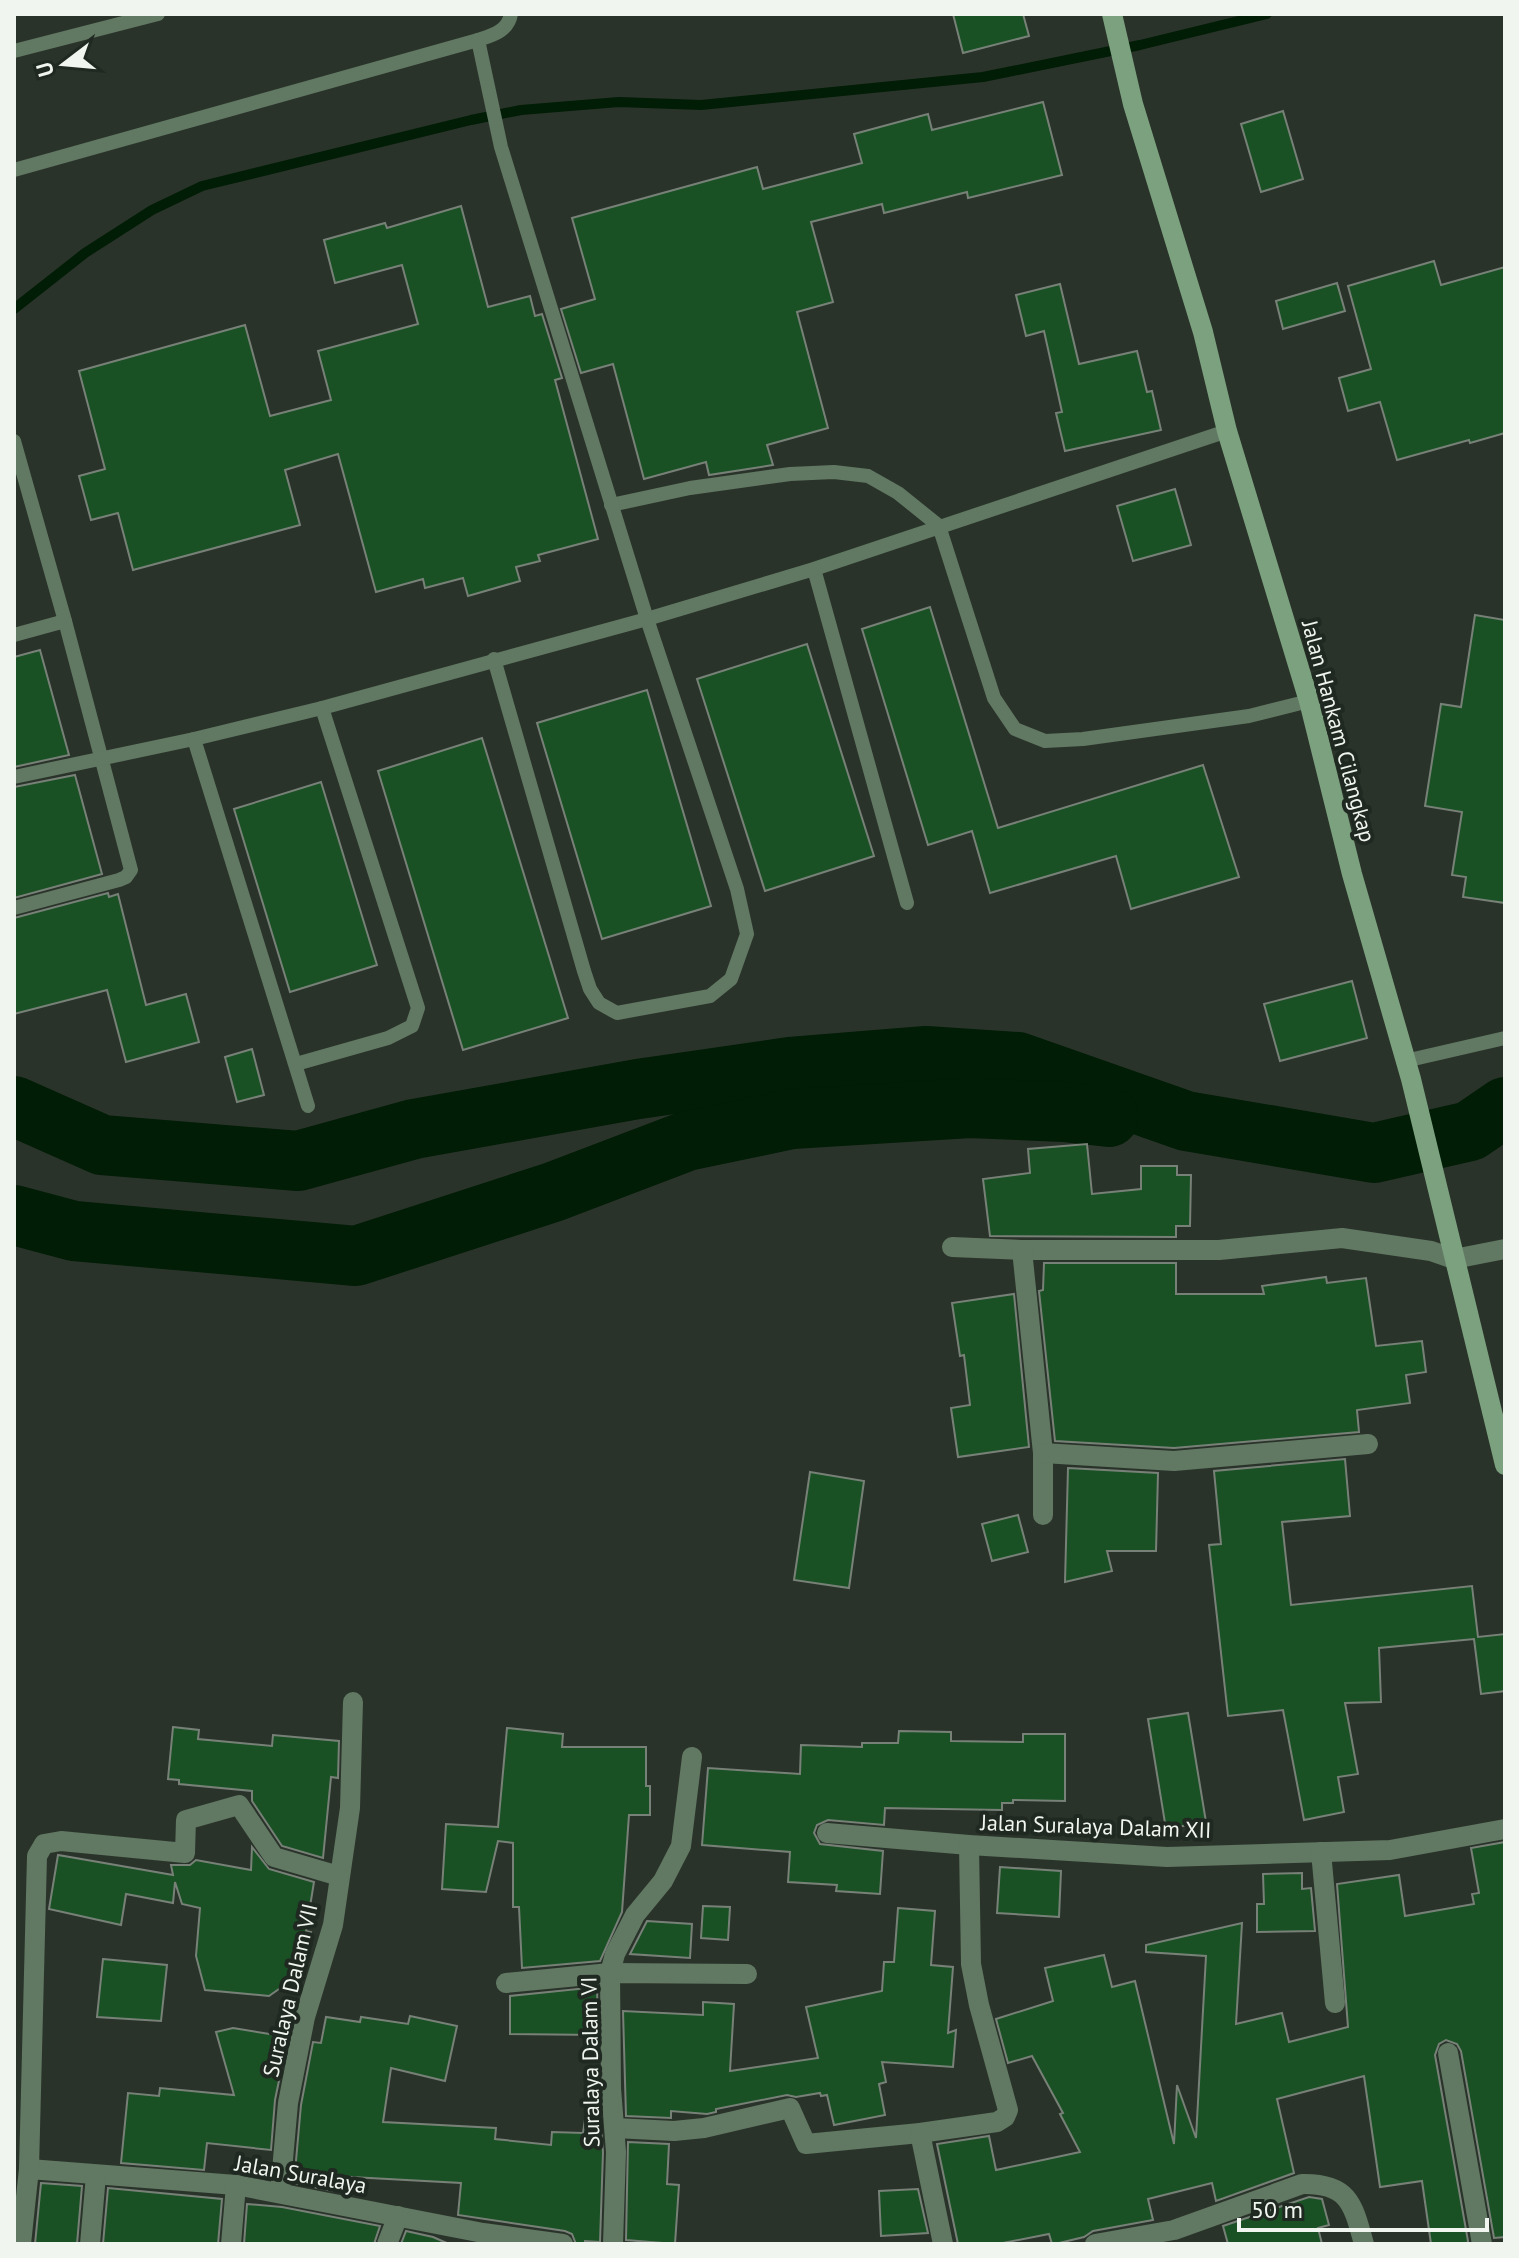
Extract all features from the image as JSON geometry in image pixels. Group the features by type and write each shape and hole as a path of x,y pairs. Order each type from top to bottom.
{"street":[{"name":"Jalan Hankam Cilangkap","path":"1112,14 1133,104 1203,332 1227,431 1309,701 1352,874 1408,1070 1505,1465"},
{"path":"952,1247 1219,1250 1342,1238 1431,1251 1454,1259 1505,1249"},
{"path":"1022,1250 1043,1453 1043,1515"},
{"path":"1043,1453 1174,1461 1368,1444"},
{"name":"Suralaya Dalam VII","path":"280,2193 288,2103 305,2017 333,1925 350,1808 353,1702"},
{"name":"Suralaya Dalam VI","path":"613,2244 615,2128 611,2088 610,1973 615,1954 635,1915 663,1881 681,1846 692,1757"},
{"path":"21,2244 29,2169 37,1856 44,1844 61,1841 185,1853 186,1820 239,1805 274,1857 339,1876"},
{"name":"Jalan Suralaya Dalam XII","path":"827,1833 1167,1857 1390,1850 1505,1829"},
{"path":"615,2128 674,2131 704,2128 790,2108 806,2144 920,2133 997,2122 1005,2117 1008,2110 971,1964 969,1845"},
{"path":"1321,1852 1335,2003"},
{"path":"506,1983 610,1973 747,1974"},
{"path":"1448,2053 1482,2244"},
{"path":"920,2133 943,2244"},
{"name":"Jalan Suralaya","path":"29,2169 236,2185 483,2233 563,2244"},
{"path":"90,2244 96,2175"},
{"path":"1095,2244 1175,2237 1302,2184 1322,2183 1341,2192 1355,2212 1364,2244"},
{"path":"231,2244 236,2185"},
{"path":"387,2244 398,2216"}],"lane":[{"path":"14,51 158,14"},
{"path":"14,170 478,40 505,28 511,14"},
{"path":"478,40 501,147 647,619 737,889 747,934 731,979 710,996 617,1013 599,1003 590,989 494,659"},
{"path":"14,777 322,708 647,619 814,569 1227,431"},
{"path":"14,441 131,870 119,880 14,908"},
{"path":"611,505 690,488 776,476 834,472 868,476 898,493 939,526 994,698 1015,729 1045,741 1083,739 1249,716 1309,701"},
{"path":"814,569 907,903"},
{"path":"14,635 65,621"},
{"path":"296,1064 388,1038 412,1026 418,1008 322,708"},
{"path":"194,739 308,1106"},
{"path":"1408,1070 1505,1038"}],"building":[{"path":"953,14 1023,14 1029,36 963,53"},
{"path":"1043,102 1062,175 968,198 967,192 884,213 882,204 811,222 833,302 797,312 828,428 767,445 773,465 709,475 706,462 644,479 613,364 581,373 561,309 595,299 572,218 757,167 763,189 862,163 854,134 928,114 932,130"},
{"path":"1283,111 1303,179 1261,192 1241,124"},
{"path":"461,206 488,307 530,296 535,316 542,314 562,378 555,380 598,539 538,555 540,561 516,567 520,581 468,596 463,578 425,588 423,579 376,592 338,454 285,470 300,525 133,570 118,513 91,520 79,476 105,469 79,371 245,325 270,416 331,400 318,351 418,324 402,265 335,283 324,240 385,223 387,228"},
{"path":"1434,261 1441,285 1505,267 1505,433 1397,460 1380,402 1348,411 1339,378 1371,369 1348,286"},
{"path":"1337,283 1345,311 1283,329 1276,301"},
{"path":"1060,284 1079,364 1137,351 1147,392 1152,391 1161,430 1065,451 1056,413 1062,412 1044,331 1026,336 1016,295"},
{"path":"1175,489 1191,545 1133,561 1117,506"},
{"path":"930,607 998,828 1203,765 1239,877 1131,909 1116,856 990,893 972,831 928,845 862,629"},
{"path":"1475,615 1505,620 1505,903 1463,897 1466,877 1452,875 1462,812 1425,806 1441,704 1461,707"},
{"path":"807,644 874,856 765,891 697,679"},
{"path":"40,650 69,755 14,767 14,657"},
{"path":"647,690 711,906 602,939 537,723"},
{"path":"482,738 568,1018 463,1050 378,771"},
{"path":"75,775 102,874 14,898 14,787"},
{"path":"321,782 377,965 290,992 234,809"},
{"path":"108,893 109,897 118,894 146,1005 186,994 199,1042 126,1062 107,990 14,1014 14,918"},
{"path":"1352,981 1367,1038 1280,1061 1264,1004"},
{"path":"252,1049 264,1095 237,1102 225,1057"},
{"path":"1087,1144 1092,1194 1141,1189 1141,1166 1177,1166 1177,1175 1191,1175 1190,1226 1176,1226 1176,1237 990,1236 983,1179 1030,1173 1028,1149"},
{"path":"1044,1263 1176,1263 1176,1294 1264,1294 1262,1286 1326,1277 1327,1283 1366,1278 1376,1346 1422,1341 1426,1372 1406,1375 1410,1403 1357,1410 1359,1432 1174,1448 1055,1441 1039,1291 1043,1290"},
{"path":"1014,1294 1029,1447 958,1457 951,1408 970,1405 964,1355 960,1356 952,1303"},
{"path":"1345,1459 1350,1516 1282,1522 1291,1605 1472,1586 1478,1637 1505,1634 1505,1691 1481,1694 1474,1639 1379,1648 1381,1702 1345,1703 1358,1774 1338,1777 1344,1812 1304,1820 1283,1710 1228,1716 1209,1545 1221,1544 1214,1471"},
{"path":"1068,1468 1158,1473 1156,1551 1107,1551 1112,1571 1065,1582"},
{"path":"810,1472 864,1481 849,1588 794,1580"},
{"path":"1018,1515 1028,1552 992,1561 982,1524"},
{"path":"1188,1713 1206,1822 1166,1829 1148,1719"},
{"path":"173,1727 199,1730 198,1739 272,1746 273,1735 339,1741 338,1778 331,1777 323,1858 282,1846 252,1801 252,1791 179,1784 179,1780 168,1779"},
{"path":"507,1728 563,1734 562,1747 646,1747 650,1815 629,1815 622,1912 600,1961 522,1968 519,1907 513,1907 513,1843 498,1841 486,1892 442,1889 446,1824 498,1827"},
{"path":"899,1731 951,1732 951,1741 1023,1742 1023,1734 1065,1734 1065,1801 1013,1800 1013,1803 1002,1803 1002,1810 885,1808 884,1825 828,1820 817,1825 814,1833 820,1844 883,1851 880,1894 836,1891 837,1885 788,1882 790,1852 702,1845 708,1768 800,1774 801,1745 862,1747 862,1743 898,1743"},
{"path":"1505,1842 1505,2237 1494,2238 1461,2051 1457,2044 1446,2040 1439,2044 1435,2055 1467,2244 1431,2244 1422,2181 1380,2187 1364,2076 1277,2099 1294,2173 1216,2201 1212,2183 1148,2199 1153,2220 1093,2231 1084,2237 1055,2244 1052,2244 1049,2234 998,2244 958,2244 937,2144 989,2136 996,2170 1080,2152 1032,2056 1008,2063 996,2019 1053,2001 1045,1968 1104,1955 1112,1987 1135,1981 1174,2144 1177,2085 1196,2138 1206,1956 1146,1952 1146,1945 1242,1923 1236,2024 1282,2013 1289,2042 1348,2027 1337,1884 1399,1875 1405,1916 1474,1904 1472,1894 1479,1893 1471,1848"},
{"path":"252,1847 269,1869 314,1882 306,1931 311,1932 303,1972 269,1996 205,1990 196,1956 200,1908 182,1904 175,1882 173,1903 126,1894 121,1925 49,1909 58,1855 173,1875 171,1865 190,1865 196,1860 251,1870"},
{"path":"1000,1867 1061,1871 1059,1917 997,1913"},
{"path":"1302,1873 1302,1889 1311,1888 1315,1931 1257,1932 1257,1904 1264,1904 1263,1874"},
{"path":"703,1906 730,1907 728,1940 701,1938"},
{"path":"898,1908 935,1911 931,1965 953,1967 948,2033 956,2030 953,2067 882,2062 886,2082 879,2084 885,2115 834,2125 827,2095 821,2096 820,2093 796,2097 787,2095 716,2109 716,2112 707,2114 671,2111 671,2118 626,2116 623,2011 703,2015 703,2002 734,2004 730,2071 818,2058 806,2007 882,1991 884,1962 894,1962"},
{"path":"647,1921 692,1924 690,1958 630,1954"},
{"path":"103,1959 167,1965 161,2021 97,2017"},
{"path":"597,1987 598,2035 510,2034 510,1996"},
{"path":"410,2016 457,2026 445,2081 391,2068 383,2122 496,2128 495,2139 551,2145 552,2132 583,2133 586,2113 600,2114 603,2152 600,2242 576,2244 572,2234 565,2231 458,2215 461,2183 296,2174 333,2191 294,2183 301,2105 313,2042 321,2043 326,2017 360,2022 361,2017 408,2024"},
{"path":"233,2028 288,2037 275,2100 271,2150 207,2143 204,2170 121,2163 128,2093 159,2096 160,2088 234,2095 216,2032"},
{"path":"628,2142 669,2144 667,2184 679,2185 675,2244 626,2240"},
{"path":"41,2183 82,2186 77,2244 35,2244"},
{"path":"108,2188 222,2199 218,2244 103,2244"},
{"path":"918,2189 928,2233 881,2236 879,2191"},
{"path":"1309,2197 1322,2199 1329,2225 1318,2228 1322,2244 1228,2244 1223,2226"},
{"path":"247,2204 282,2207 380,2226 374,2244 244,2244"},
{"path":"406,2231 433,2237 449,2244 401,2244"}],"waterway":[{"path":"14,309 85,253 152,210 202,186 471,120 521,110 619,102 701,105 983,77 1140,45 1267,14"},
{"path":"14,1106 102,1145 298,1161 414,1129 638,1089 790,1067 926,1056 1018,1062 1186,1121 1374,1153 1470,1131 1505,1107"},
{"path":"14,1215 74,1231 356,1256 553,1192 687,1141 792,1119 970,1108 1109,1117"}]}
